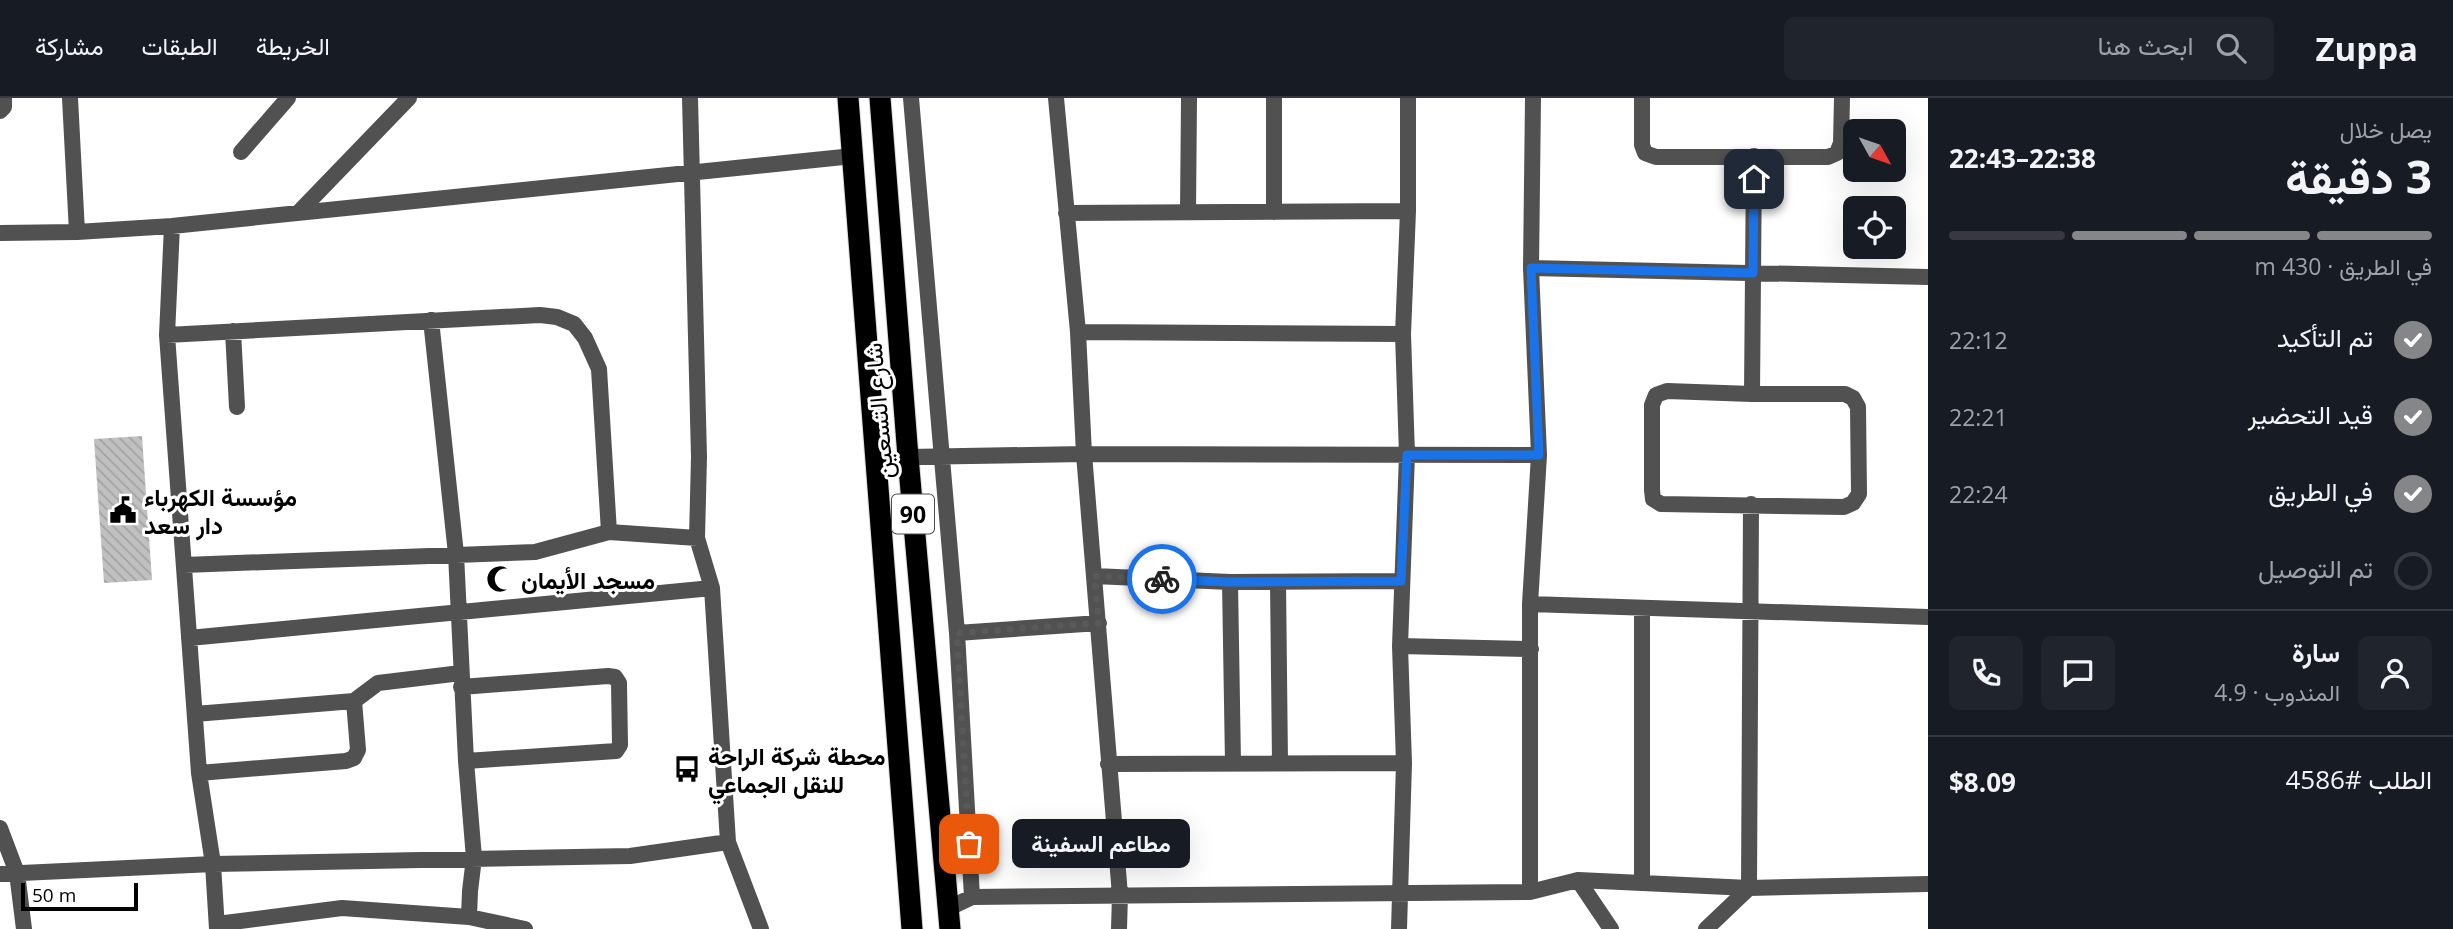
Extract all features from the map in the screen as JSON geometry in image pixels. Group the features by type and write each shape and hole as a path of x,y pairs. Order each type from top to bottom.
{"highway":[{"name":"شارع التسعين","path":"848,98 912,929"},
{"name":"شارع التسعين","path":"880,98 908,457 949,919"},
{"path":"901,929 911,905"}],"street":[{"path":"0,111 4,107 4,98"},
{"path":"70,98 77,232"},
{"path":"241,152 288,98"},
{"path":"298,213 409,98"},
{"path":"690,98 699,457 697,538 712,588 728,842 761,929"},
{"path":"911,98 957,633 972,897"},
{"path":"1056,98 1078,332 1084,454 1120,895 1119,929"},
{"path":"1188,212 1189,98"},
{"path":"1274,98 1274,212"},
{"path":"1399,929 1404,762 1400,646 1407,455 1403,334 1408,211 1408,98"},
{"path":"1530,892 1530,604 1539,455 1531,268 1533,98"},
{"path":"1642,98 1642,145 1645,153 1656,157 1828,156 1838,153 1841,143 1842,98"},
{"path":"0,233 77,232 172,226 853,156"},
{"path":"1752,394 1754,156"},
{"path":"1066,213 1408,211"},
{"path":"172,226 167,335 199,773 213,864 217,926 342,908 469,917 525,929"},
{"path":"1531,268 1928,277"},
{"path":"167,335 540,314 558,317 574,324 585,338 599,369 609,532"},
{"path":"432,320 456,554 461,680 474,858 469,917"},
{"path":"233,331 237,407"},
{"path":"1078,332 1403,334"},
{"path":"1667,391 1752,394 1845,394 1853,398 1858,407 1859,494 1853,503 1844,507 1661,504 1653,499 1652,405 1656,395 1667,391"},
{"path":"908,457 1084,454 1539,455"},
{"path":"1706,929 1749,888 1751,504"},
{"path":"184,565 535,552 609,532 697,538"},
{"path":"1094,576 1230,582 1401,581"},
{"path":"1230,582 1233,763"},
{"path":"1278,582 1280,763"},
{"path":"189,638 712,588"},
{"path":"1530,604 1928,617"},
{"path":"1642,608 1642,883"},
{"path":"957,633 1099,623"},
{"path":"1400,646 1531,649"},
{"path":"195,715 354,701 378,682 608,676 615,677 619,683 620,745 616,751 466,761"},
{"path":"199,773 346,761 354,758 358,750 354,701"},
{"path":"1108,764 1404,762"},
{"path":"0,828 17,873 24,929"},
{"path":"0,874 213,864 630,856 728,842"},
{"path":"949,919 972,897 1530,892 1578,880 1749,888 1928,884"},
{"path":"1578,880 1611,929"}],"building":[{"name":"مؤسسة الكهرباء دار سعد","path":"142,436 152,580 104,583 94,439"}],"way so far":[{"path":"969,844 957,633 1099,623 1094,576 1162,579"}],"place":[{"name":"مؤسسة الكهرباء دار سعد","path":"123,510"},
{"name":"مسجد الأيمان","path":"500,579"},
{"name":"محطة شركة الراحة للنقل الجماعي","path":"687,769"},
{"name":"مطاعم السفينة","path":"969,844"}],"route":[{"path":"1162,579 1230,582 1401,581 1407,455 1539,455 1531,268 1753,273 1754,179"}]}
